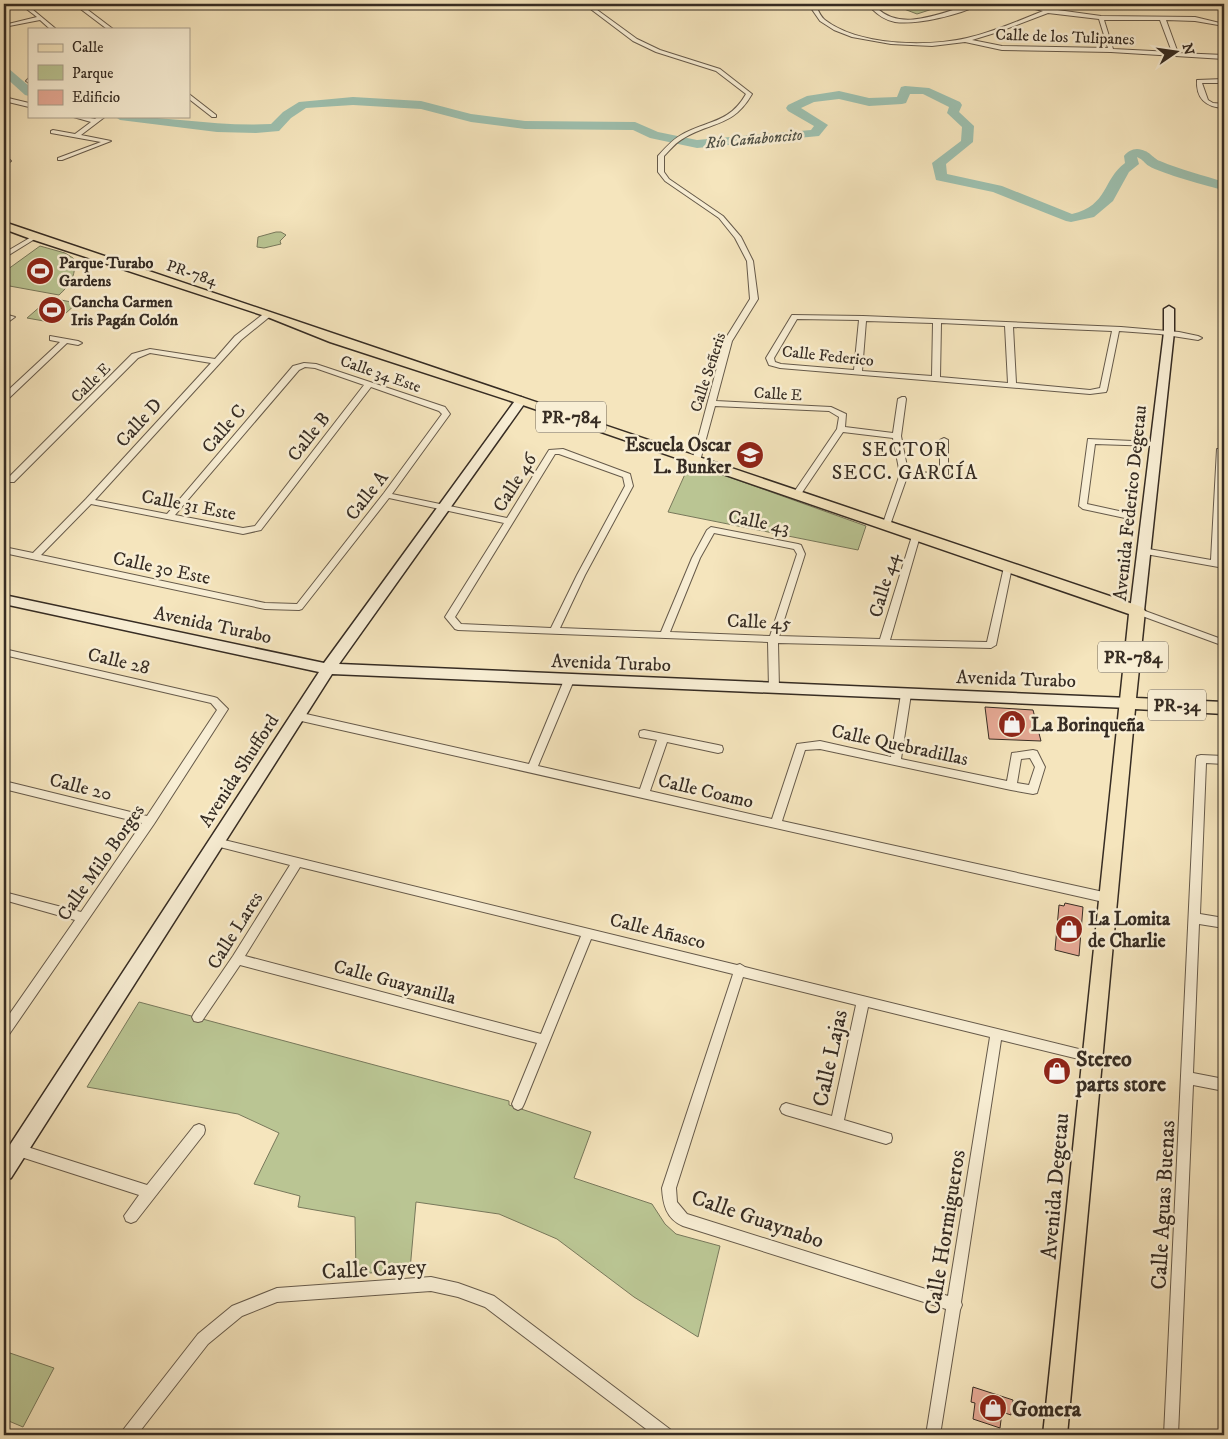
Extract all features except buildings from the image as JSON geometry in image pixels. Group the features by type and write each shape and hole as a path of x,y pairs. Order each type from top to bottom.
{"main road":[{"name":"PR-784","path":"4,224 35,237 269,314 334,339 521,400 1137,611"},
{"name":"Avenida Federico Degetau","path":"1129,703 1137,611"},
{"name":"Avenida Turabo","path":"1129,703 1224,708"},
{"name":"Avenida Degetau","path":"1055,1435 1091,1057 1129,703"}],"street":[{"path":"4,5 10,4"},
{"path":"23,4 53,28"},
{"path":"77,4 109,28"},
{"name":"Calle Señeris","path":"586,4 635,40 658,51 718,70 749,94 744,105 731,117 685,134 661,156 661,172 667,180 721,217 738,237 750,261 754,299 728,341 696,461"},
{"path":"815,4 814,8 822,20 838,30 857,37 890,43 912,44 965,40 1048,11"},
{"path":"877,4 874,8 877,13 890,19 911,21 930,19 977,4"},
{"path":"1017,4 1048,11 1101,18 1195,19 1224,25"},
{"path":"1196,4 1224,7"},
{"path":"4,26 41,18"},
{"path":"1101,18 1111,50"},
{"path":"1162,20 1174,53"},
{"name":"Calle de los Tulipanes","path":"965,40 1002,48 1111,50 1224,57"},
{"path":"1224,81 1199,81 1204,100 1210,105 1224,106"},
{"path":"190,98 214,116"},
{"path":"4,99 28,106"},
{"path":"81,118 94,121"},
{"path":"76,136 99,118"},
{"path":"53,132 108,142 60,159"},
{"path":"4,157 8,161 4,164"},
{"path":"4,256 35,237"},
{"name":"Avenida Federico Degetau","path":"1137,611 1169,332 1169,309"},
{"name":"Calle D","path":"35,556 238,338 269,314"},
{"path":"4,322 11,317"},
{"name":"Calle Federico","path":"1116,329 1103,390 1090,392 780,366 772,363 770,358 796,317 863,318 1116,329 1169,332 1198,338"},
{"path":"858,373 863,318"},
{"path":"936,379 937,321"},
{"path":"1009,324 1012,385"},
{"path":"53,338 78,343"},
{"path":"4,398 65,341"},
{"name":"Calle E","path":"4,480 11,480 135,356 150,351 216,361"},
{"name":"Calle 34 Este","path":"304,365 316,366 442,409 446,414"},
{"name":"Calle C","path":"169,517 296,368 304,365"},
{"name":"Calle B","path":"273,508 369,384"},
{"name":"Avenida Shufford","path":"4,1171 328,669 521,400"},
{"path":"886,526 904,474 897,436 902,400"},
{"name":"Calle E","path":"711,403 831,409 843,416 841,429"},
{"name":"Calle A","path":"308,594 387,495 446,414"},
{"path":"796,495 841,429 897,436"},
{"path":"904,474 944,476 944,440"},
{"path":"1125,514 1083,506 1091,441 1155,444"},
{"name":"Calle 46","path":"450,617 552,452 560,451 627,476 629,486 581,575 554,631"},
{"path":"1143,551 1220,564 1220,451 1224,451"},
{"path":"387,495 508,521"},
{"name":"Calle 31 Este","path":"89,500 243,531 258,528 273,508"},
{"name":"Calle 43","path":"664,635 696,558 711,530 798,547 801,554 773,640 774,689"},
{"name":"Calle 44","path":"884,644 916,536"},
{"name":"Calle 30 Este","path":"4,550 265,606 299,607 308,594"},
{"name":"Calle 45","path":"450,617 458,627 884,644 990,645 1008,567"},
{"name":"Avenida Turabo","path":"4,599 328,669 1129,703"},
{"path":"1137,611 1224,643"},
{"name":"Calle 28","path":"4,652 214,700 223,709"},
{"path":"532,769 569,680"},
{"path":"896,760 906,694"},
{"name":"Calle Milo Borges","path":"6,1026 150,821 223,709"},
{"name":"Calle Coamo","path":"297,716 1108,898"},
{"path":"644,734 718,749"},
{"path":"644,794 663,739"},
{"name":"Calle Quebradillas","path":"776,824 801,747 820,745 1011,786"},
{"name":"Calle Aguas Buenas","path":"1171,1435 1201,759 1224,760"},
{"name":"Calle 20","path":"4,786 150,821"},
{"name":"Calle Añasco","path":"216,842 1091,1057"},
{"name":"Calle Lares","path":"198,1016 238,959 298,861"},
{"path":"4,896 83,917"},
{"path":"1194,918 1224,923"},
{"path":"518,1104 588,933"},
{"name":"Calle Guayanilla","path":"238,959 544,1040"},
{"name":"Calle Guaynabo","path":"740,970 669,1188 670,1205 683,1219 955,1305"},
{"name":"Calle Lajas","path":"837,1123 863,1002"},
{"name":"Calle Hormigueros","path":"933,1435 955,1305 996,1035"},
{"path":"1188,1078 1224,1085"},
{"name":"Calle Lajas","path":"786,1109 886,1138"},
{"path":"131,1216 199,1130"},
{"path":"18,1150 149,1192"},
{"name":"Calle Cayey","path":"128,1435 203,1339 237,1311 277,1295 431,1284 458,1290 489,1301 666,1435"}],"green space":[{"path":"891,4 954,4 917,14"},
{"path":"276,232 286,235 280,241 281,244 264,248 257,247 258,237"},
{"name":"Parque Turabo Gardens","path":"40,246 65,253 73,258 74,274 70,283 63,291 59,295 4,285 4,272"},
{"name":"Cancha Carmen Iris Pagán Colón","path":"50,298 77,303 55,323 27,318"},
{"path":"690,463 866,526 858,550 668,512"},
{"path":"139,1002 509,1101 509,1105 591,1132 574,1178 652,1204 665,1224 676,1234 720,1246 698,1337 634,1297 557,1239 499,1214 416,1202 410,1270 356,1274 355,1217 298,1207 300,1196 254,1184 279,1133 238,1114 87,1087"},
{"path":"4,1351 54,1368 23,1427 4,1419"}],"waterway":[{"name":"Río Cañaboncito","path":"4,70 28,91"},
{"name":"Río Cañaboncito","path":"133,118 198,127 236,129 275,128 287,115 303,105 353,101 421,105 471,118 525,125 635,126 654,135 697,144 815,133 822,125 792,108 811,99 839,95 869,102 902,100 905,90 925,91 956,105 953,113 968,126 967,142 939,163 941,177 997,189 1071,218 1089,214 1108,198 1124,170 1132,164 1130,156 1136,153 1149,157 1153,163 1224,186"}],"place":[{"name":"Parque Turabo Gardens","path":"40,271"},
{"name":"Cancha Carmen Iris Pagán Colón","path":"52,310"},
{"name":"Escuela Oscar L. Bunker","path":"750,455"},
{"name":"La Borinqueña","path":"1012,724"},
{"name":"La Lomita de Charlie","path":"1069,929"},
{"name":"Stereo parts store","path":"1057,1071"},
{"name":"Gomera","path":"993,1408"}],"district":[{"name":"SECTOR SECC. GARCÍA","path":"905,460"}]}
